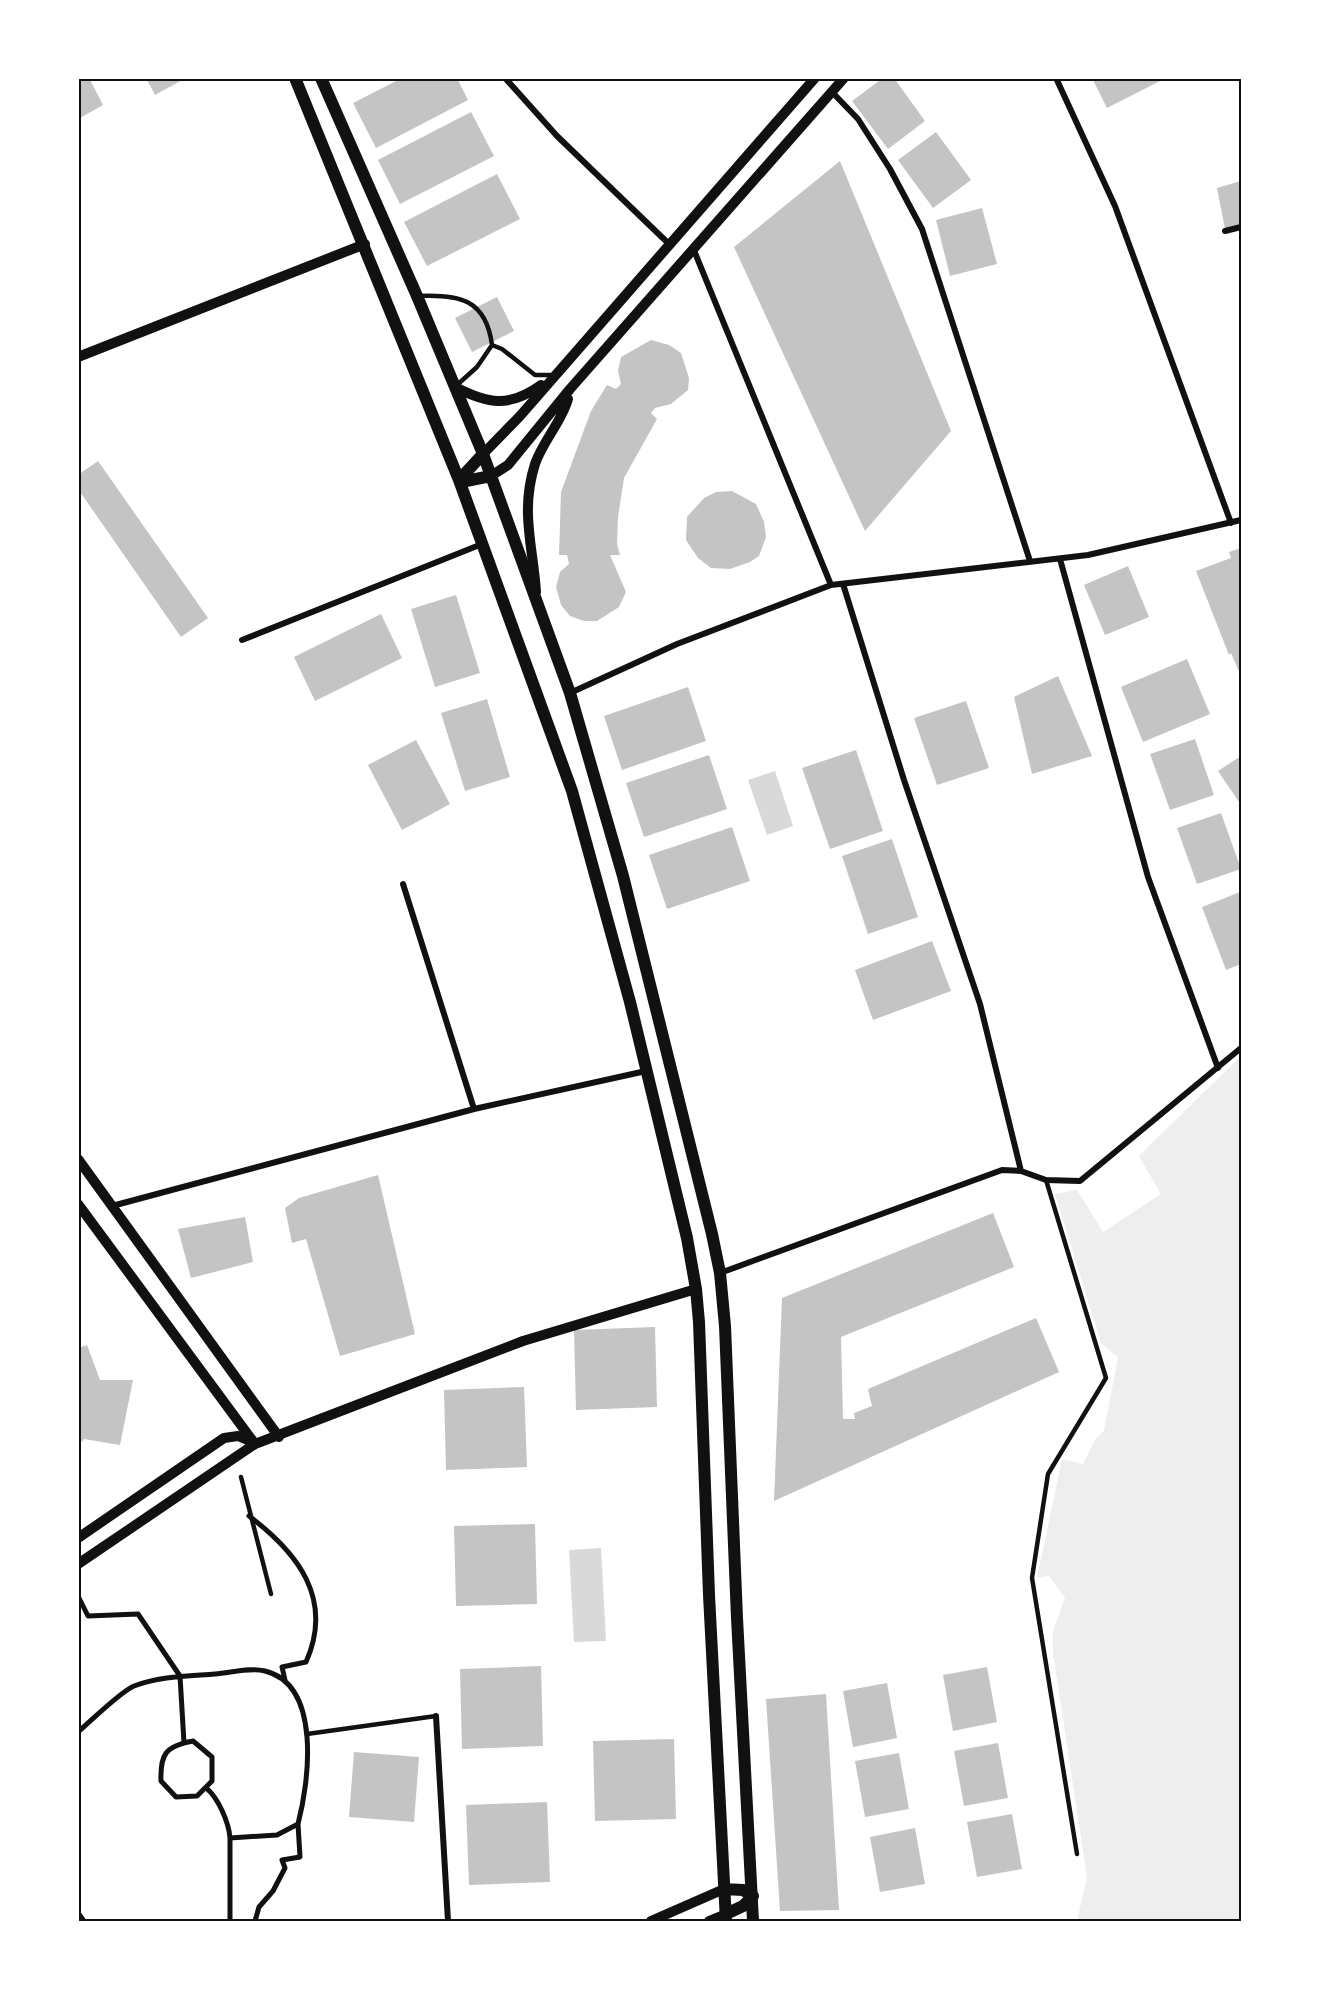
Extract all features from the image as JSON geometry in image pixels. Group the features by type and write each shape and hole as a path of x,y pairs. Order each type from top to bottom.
{"main road":[{"path":"295,78 365,244 459,480 572,791 647,1071 687,1238 696,1289 726,1918"},
{"path":"321,78 417,296 483,454 536,607 570,693 594,769 623,876 720,1273 725,1326 753,1921"},
{"path":"459,480 483,454"},
{"path":"459,480 466,481 491,476"},
{"path":"724,1889 743,1890 753,1896"},
{"path":"726,1918 753,1896"}],"street":[{"path":"506,78 556,136 669,244"},
{"path":"483,454 556,375 815,78"},
{"path":"491,476 508,465 570,389 844,78"},
{"path":"1056,78 1115,206 1231,523"},
{"path":"832,92 858,119 890,169 922,230 1030,561"},
{"path":"1225,231 1241,227"},
{"path":"78,357 365,244"},
{"path":"693,248 831,585"},
{"path":"455,387 476,398 496,402 526,395 556,375"},
{"path":"536,607 534,571 526,517 528,493 535,464 547,435 567,402 570,389"},
{"path":"570,693 677,644 831,585 1060,559 1241,520"},
{"path":"242,640 482,543"},
{"path":"1060,559 1148,877 1218,1068"},
{"path":"843,584 904,780 980,1005 1021,1171"},
{"path":"403,884 474,1109"},
{"path":"720,1273 1002,1170 1021,1171 1046,1180 1080,1181 1241,1048"},
{"path":"112,1206 474,1109 647,1071"},
{"path":"78,1160 279,1437"},
{"path":"78,1204 255,1444"},
{"path":"78,1564 255,1444 279,1437 523,1341 696,1289"},
{"path":"78,1538 224,1438 238,1436 255,1444"},
{"path":"249,1516 273,1534 298,1566 313,1593 318,1619 315,1643 306,1662 282,1667 285,1680"},
{"path":"78,1596 88,1616 138,1614 180,1676 184,1743"},
{"path":"78,1732 133,1687 180,1676 264,1670 285,1680 298,1696 307,1734 304,1800 298,1824 300,1857 282,1860 285,1868 273,1891 258,1907 255,1921"},
{"path":"436,1716 448,1921"},
{"path":"193,1741 212,1757 213,1781 197,1796 176,1797 161,1781 160,1761 171,1748 184,1743 193,1741"},
{"path":"206,1788 213,1793 219,1805 230,1838 230,1921"},
{"path":"230,1838 277,1835 298,1824"},
{"path":"651,1921 724,1889"},
{"path":"78,1913 84,1921"},
{"path":"709,1921 726,1918"}],"lane":[{"path":"417,296 449,295 477,307 488,327 492,345 477,367 455,387"},
{"path":"492,345 502,349 535,375 556,375"},
{"path":"1046,1180 1106,1378 1048,1474 1032,1578 1077,1854"},
{"path":"241,1477 249,1516 271,1594"},
{"path":"307,1734 436,1716"}],"shaded area":[{"path":"775,771 793,826 767,835 748,780"},
{"path":"1241,1056 1241,1921 1077,1921 1087,1877 1053,1653 1053,1631 1065,1598 1049,1576 1037,1578 1062,1459 1083,1464 1096,1438 1104,1431 1118,1357 1101,1343 1055,1194 1077,1190 1103,1232 1161,1194 1139,1156"},
{"path":"601,1548 606,1641 574,1642 569,1550"}],"building":[{"path":"78,78 89,78 103,105 78,119"},
{"path":"146,78 186,78 155,95"},
{"path":"402,78 457,78 468,100 376,148 353,103"},
{"path":"883,78 894,78 925,121 888,149 852,101"},
{"path":"1092,78 1159,78 1160,81 1107,108"},
{"path":"471,112 494,156 400,204 378,160"},
{"path":"936,132 971,180 933,208 898,160"},
{"path":"840,161 951,431 865,531 734,247"},
{"path":"497,174 520,219 427,266 404,222"},
{"path":"1241,181 1241,224 1225,229 1217,188"},
{"path":"982,208 997,264 950,276 936,220"},
{"path":"497,297 514,331 472,352 455,318"},
{"path":"651,340 669,345 681,353 689,378 688,390 671,404 655,408 651,413 657,419 624,478 618,517 617,544 620,555 610,555 626,592 619,607 597,621 584,621 570,616 561,605 556,587 560,572 569,564 567,555 559,555 561,492 591,411 607,385 616,389 621,384 618,371 621,357"},
{"path":"98,461 208,618 181,637 78,489 78,475"},
{"path":"732,491 756,504 764,522 766,537 759,556 750,562 730,569 711,568 698,558 686,540 687,517 704,498 716,492"},
{"path":"1241,548 1241,676 1231,653 1229,655 1196,571 1231,558 1229,552"},
{"path":"1128,566 1149,617 1105,635 1084,585"},
{"path":"456,595 480,673 435,687 411,609"},
{"path":"381,614 402,658 315,701 294,657"},
{"path":"1187,659 1210,714 1143,742 1121,687"},
{"path":"1058,676 1092,756 1032,774 1014,697"},
{"path":"688,687 706,741 622,770 604,716"},
{"path":"487,699 510,777 465,791 441,713"},
{"path":"966,701 989,768 937,785 914,718"},
{"path":"1195,739 1214,795 1170,810 1150,754"},
{"path":"416,740 450,804 402,830 368,765"},
{"path":"856,750 883,831 830,849 802,768"},
{"path":"709,755 727,809 644,837 626,783"},
{"path":"1241,756 1241,805 1218,771"},
{"path":"1221,813 1241,869 1197,884 1177,828"},
{"path":"732,827 750,881 667,909 649,855"},
{"path":"892,839 918,917 868,934 842,856"},
{"path":"1240,892 1241,964 1226,970 1202,907"},
{"path":"932,941 951,991 873,1020 855,970"},
{"path":"378,1175 415,1334 340,1356 306,1239 292,1243 285,1208 299,1198"},
{"path":"993,1213 1014,1267 841,1337 843,1419 855,1419 854,1413 872,1406 868,1389 1036,1318 1059,1372 774,1501 782,1298"},
{"path":"245,1217 253,1262 191,1278 178,1229"},
{"path":"655,1327 657,1407 576,1410 574,1330"},
{"path":"87,1345 100,1380 133,1380 120,1445 84,1439 78,1446 78,1348"},
{"path":"524,1387 527,1467 446,1470 444,1390"},
{"path":"535,1524 537,1604 456,1606 454,1526"},
{"path":"541,1666 543,1746 462,1749 460,1669"},
{"path":"987,1667 997,1722 953,1731 943,1675"},
{"path":"887,1683 897,1738 853,1747 843,1691"},
{"path":"826,1694 839,1910 780,1911 766,1699"},
{"path":"674,1739 676,1819 595,1821 593,1741"},
{"path":"998,1743 1008,1798 964,1806 954,1751"},
{"path":"354,1752 419,1757 414,1822 349,1817"},
{"path":"899,1753 909,1809 865,1817 855,1761"},
{"path":"547,1802 550,1882 469,1885 466,1805"},
{"path":"1012,1814 1022,1869 977,1877 967,1822"},
{"path":"915,1828 925,1884 880,1892 870,1837"}]}
